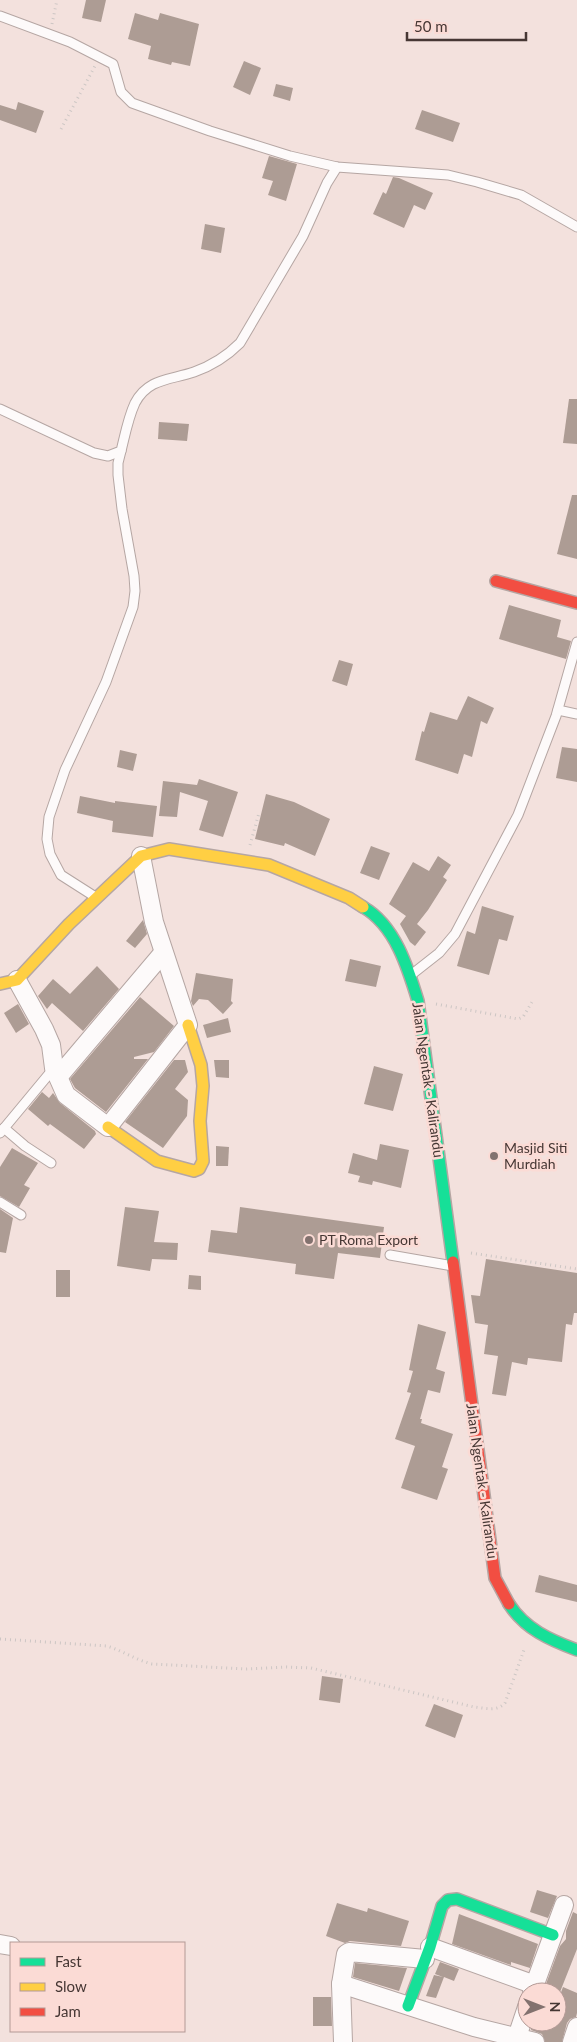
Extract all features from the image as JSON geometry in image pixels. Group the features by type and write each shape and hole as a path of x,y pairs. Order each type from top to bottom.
{"street":[{"path":"496,581 577,603"},
{"name":"Jalan Ngentak - Kalirandu","path":"8,982 141,856 169,849 269,865 349,898 371,911 392,936 410,975 418,1001 495,1578 504,1599 531,1630 546,1639 577,1650"},
{"path":"8,982 44,1030 51,1046 56,1072 66,1095 157,1161 194,1171 199,1169 203,1161 200,1121 203,1086 201,1065 154,922 141,856"},
{"path":"56,1072 163,953"},
{"path":"108,1127 188,1025"},
{"path":"408,2006 428,1953 442,1906 448,1900 456,1899 553,1934"},
{"path":"536,1982 564,1905"},
{"path":"343,2042 341,1984 346,1954 349,1952 428,1953 517,1983"},
{"path":"341,1984 408,2006 491,2037 516,2037 535,2042"},
{"path":"572,2042 577,2027"},
{"path":"516,2037 518,2032"}],"lane":[{"path":"0,16 49,34 113,64 121,92 132,103 210,131 290,156 337,167 448,175 477,182 521,195 577,227"},
{"path":"97,898 61,875 50,854 47,839 49,817 65,770 106,682 133,607 134,576 118,475 118,463 127,426 136,402 151,384 162,379 195,372 229,354 240,343 303,236 326,184 337,167"},
{"path":"0,410 94,452 108,456 121,452"},
{"path":"410,975 439,953 456,934 518,815 558,710 577,642"},
{"path":"558,710 577,714"},
{"path":"51,1162 2,1131 56,1072"},
{"path":"0,1202 21,1214"},
{"path":"390,1256 453,1266"}],"path":[{"path":"49,34 57,0"},
{"path":"61,129 95,66 98,56"},
{"path":"245,862 259,813"},
{"path":"418,1001 518,1019 523,1017 532,1002"},
{"path":"451,1249 577,1269"},
{"path":"0,1639 107,1646 122,1650 142,1661 152,1664 246,1669 287,1666 311,1668 474,1707 494,1709 501,1708 506,1703 531,1630"}],"building":[{"path":"86,0 106,0 101,22 82,18"},
{"path":"135,13 158,20 160,13 199,24 190,66 172,62 171,65 148,59 151,46 128,39"},
{"path":"244,61 261,68 250,95 233,87"},
{"path":"276,84 293,88 290,101 273,96"},
{"path":"18,102 44,111 36,133 0,120 0,105 16,110"},
{"path":"422,110 460,123 453,142 415,129"},
{"path":"269,156 297,164 286,201 268,195 273,181 262,178"},
{"path":"393,177 433,193 425,210 414,205 404,228 373,214 383,192 386,194"},
{"path":"205,224 225,228 221,253 201,249"},
{"path":"569,399 577,399 577,444 563,443"},
{"path":"159,422 189,424 187,441 158,439"},
{"path":"572,495 577,495 577,559 557,554"},
{"path":"509,605 561,620 557,637 571,641 566,659 499,639"},
{"path":"339,660 353,664 347,686 332,681"},
{"path":"468,696 494,708 487,724 481,721 472,757 464,754 458,774 415,760 422,731 424,732 430,712 457,720"},
{"path":"562,747 577,749 577,782 556,778"},
{"path":"120,750 137,754 133,771 117,767"},
{"path":"199,779 238,792 223,837 199,830 208,801 180,792 177,817 159,816 163,781 197,785"},
{"path":"266,794 294,802 330,819 315,856 285,843 284,846 255,839"},
{"path":"80,796 115,803 115,801 157,806 153,837 112,832 113,821 77,813"},
{"path":"371,846 390,853 379,880 360,873"},
{"path":"438,856 451,865 443,877 447,880 417,924 426,932 415,946 410,942 400,924 406,916 389,904 413,862 429,871"},
{"path":"482,906 514,916 507,941 499,939 489,975 457,966 467,931 475,934"},
{"path":"143,920 147,934 135,948 126,941"},
{"path":"350,959 381,966 376,987 345,981"},
{"path":"97,966 119,989 83,1031 52,1003 47,1009 38,996 53,979 70,994"},
{"path":"196,973 233,979 231,1001 233,1003 223,1014 208,1000 199,999 193,1006 191,1001"},
{"path":"140,997 174,1026 154,1052 134,1057 134,1059 148,1059 106,1112 75,1088 70,1079"},
{"path":"18,1004 29,1024 16,1033 4,1013"},
{"path":"228,1018 231,1032 207,1038 203,1025"},
{"path":"174,1060 185,1060 188,1072 175,1089 188,1100 187,1116 163,1148 125,1122"},
{"path":"214,1060 229,1060 229,1078 216,1077"},
{"path":"374,1066 403,1074 393,1111 364,1104"},
{"path":"42,1092 49,1098 53,1093 60,1103 95,1131 96,1134 84,1149 50,1124 48,1126 28,1109"},
{"path":"380,1144 409,1150 401,1188 373,1181 372,1185 358,1182 360,1176 348,1173 353,1153 377,1160"},
{"path":"216,1146 229,1147 228,1166 216,1166"},
{"path":"12,1148 38,1163 24,1185 30,1188 19,1207 0,1196 0,1167"},
{"path":"125,1207 159,1211 154,1242 178,1243 177,1260 152,1259 150,1271 117,1266"},
{"name":"PT Roma Export","path":"240,1207 384,1227 380,1258 338,1253 334,1279 295,1274 296,1264 208,1252 211,1230 237,1233"},
{"path":"0,1209 13,1218 6,1253 0,1252"},
{"path":"486,1259 577,1273 577,1313 574,1313 572,1325 566,1324 562,1362 528,1358 527,1365 512,1362 506,1396 492,1394 498,1356 484,1354 488,1325 475,1323 471,1295 480,1296"},
{"path":"56,1270 70,1270 70,1297 56,1297"},
{"path":"189,1275 201,1276 201,1290 188,1289"},
{"path":"418,1324 446,1332 436,1369 445,1372 440,1393 428,1390 420,1419 422,1419 421,1423 453,1434 442,1467 448,1469 437,1500 401,1488 415,1446 395,1439 411,1393 407,1392 413,1371 409,1370"},
{"path":"539,1575 577,1585 577,1602 535,1592"},
{"path":"322,1676 343,1679 340,1703 319,1700"},
{"path":"434,1704 463,1715 455,1738 425,1726"},
{"path":"537,1890 557,1896 548,1918 530,1912"},
{"path":"337,1903 367,1912 368,1908 409,1921 401,1946 350,1941 345,1943 326,1936"},
{"path":"573,1912 577,1914 577,1949 564,1982 547,1982 560,1946 566,1939 566,1931"},
{"path":"459,1914 538,1944 530,1968 511,1962 511,1965 452,1944"},
{"path":"440,1962 459,1969 454,1981 444,1977 436,1998 426,1996 434,1975 443,1977 435,1974"},
{"path":"355,1963 407,1968 399,1991 353,1977"},
{"path":"567,1989 577,1993 576,2017 570,2019 567,2023"},
{"path":"313,1997 331,1997 332,2026 313,2026"},
{"path":"536,2032 565,2032 562,2042 545,2042 542,2034"}],"traffic: fast":[{"path":"363,907 374,915 392,936 405,962 418,1001 453,1262"},
{"path":"509,1604 515,1613 530,1627 557,1642 577,1650"},
{"path":"408,2006 430,1947 442,1906 448,1900 457,1899 553,1935"}],"traffic: slow":[{"path":"0,984 17,980 69,924 141,856 169,849 269,865 349,898 363,907"},
{"path":"108,1127 157,1161 194,1171 199,1169 203,1161 200,1121 203,1086 201,1065 188,1025"}],"traffic: jam":[{"path":"496,581 577,603"},
{"path":"453,1262 495,1578 509,1604"}],"place":[{"name":"Masjid Siti Murdiah","path":"494,1156"},
{"name":"PT Roma Export","path":"309,1240"}]}
